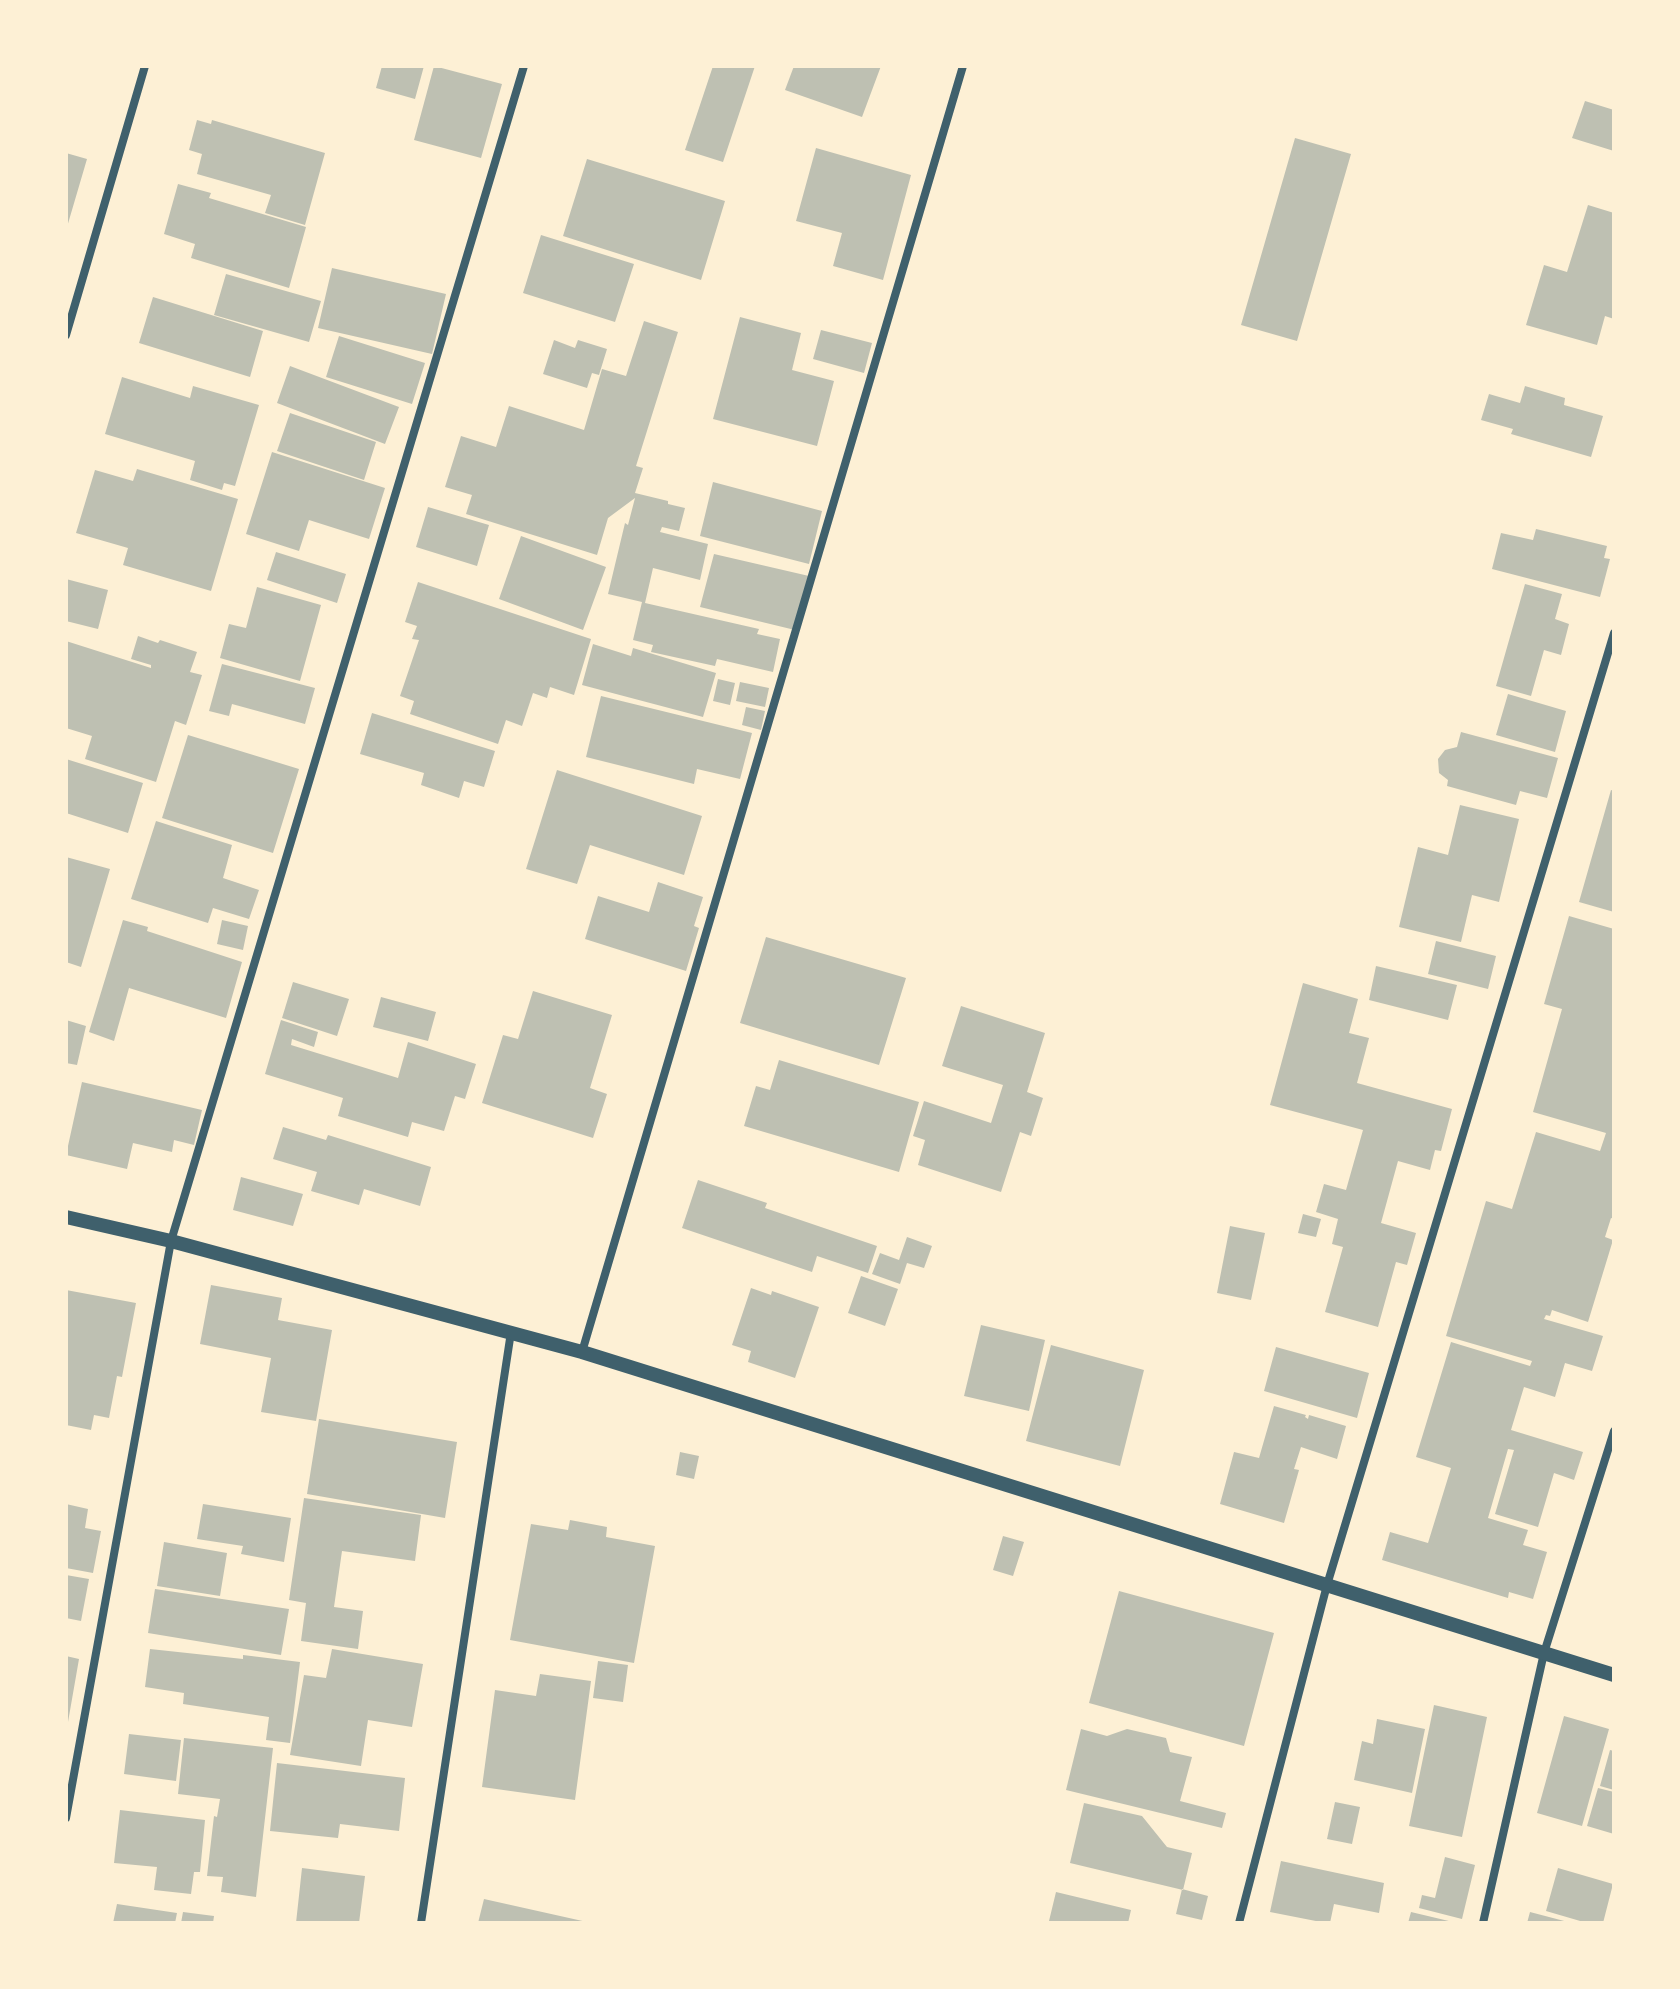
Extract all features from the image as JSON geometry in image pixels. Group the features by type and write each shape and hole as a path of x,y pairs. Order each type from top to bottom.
{"street":[{"path":"66,335 145,66"},
{"path":"66,1818 171,1241 524,66"},
{"path":"582,1352 963,66"},
{"path":"1239,1923 1327,1585 1614,633"},
{"path":"66,1217 171,1241 582,1352 1614,1675"},
{"path":"421,1923 511,1332"},
{"path":"1483,1923 1544,1653 1614,1431"}],"building":[{"path":"382,66 424,66 415,99 376,88"},
{"path":"434,66 502,84 481,158 414,140"},
{"path":"713,66 755,66 723,162 685,150"},
{"path":"794,66 881,66 862,117 785,90"},
{"path":"1585,101 1614,110 1614,151 1572,138"},
{"path":"197,120 211,124 212,120 325,153 305,225 265,213 271,195 197,174 202,154 189,150"},
{"path":"1295,138 1351,154 1297,341 1241,325"},
{"path":"816,148 911,175 883,280 833,266 842,233 796,221"},
{"path":"66,153 87,159 67,227 66,227"},
{"path":"587,159 725,201 701,280 563,236"},
{"path":"178,184 211,193 209,198 306,227 289,288 191,258 195,244 164,234"},
{"path":"1588,205 1614,213 1614,319 1605,316 1597,345 1526,325 1544,265 1567,272"},
{"path":"541,235 634,264 615,322 523,293"},
{"path":"332,268 446,294 432,354 318,328"},
{"path":"226,274 321,301 309,342 214,315"},
{"path":"153,297 263,331 250,377 139,343"},
{"path":"740,317 801,333 792,370 834,381 817,446 713,419"},
{"path":"644,321 678,332 636,466 643,468 635,493 685,508 679,531 662,527 660,532 708,544 700,580 653,568 645,603 759,629 757,634 780,639 773,672 717,659 715,666 651,652 653,645 633,640 642,602 608,594 625,523 628,525 635,498 608,518 597,555 466,514 472,495 445,487 461,436 496,447 509,406 584,430 602,369 626,376"},
{"path":"821,330 872,343 864,373 813,359"},
{"path":"339,336 425,363 412,404 326,377"},
{"path":"554,340 575,348 578,340 607,349 599,375 592,373 587,388 543,374"},
{"path":"290,366 399,407 385,444 277,403"},
{"path":"122,377 190,398 193,386 259,405 235,486 224,483 222,490 190,480 195,461 105,434"},
{"path":"1525,386 1565,398 1564,405 1603,416 1591,457 1511,434 1513,429 1481,420 1489,394 1520,403"},
{"path":"290,413 376,442 364,480 277,451"},
{"path":"272,452 385,488 369,539 309,520 299,551 246,534"},
{"path":"137,469 238,499 211,591 123,565 128,548 76,533 95,470 133,481"},
{"path":"713,482 822,511 809,564 700,536"},
{"path":"428,507 489,525 477,566 416,547"},
{"path":"1536,529 1607,546 1604,558 1610,559 1600,597 1492,569 1501,533 1533,540"},
{"path":"521,536 606,567 583,630 499,599"},
{"path":"276,552 346,574 337,603 267,580"},
{"path":"714,554 809,576 795,630 700,607"},
{"path":"66,579 108,590 98,629 66,621"},
{"path":"418,582 591,639 574,695 550,687 547,698 533,693 522,726 506,720 498,744 410,714 414,701 400,696 419,640 412,639 417,626 405,622"},
{"path":"1525,584 1562,594 1555,619 1569,624 1561,655 1544,650 1531,696 1496,686"},
{"path":"257,587 321,605 300,681 220,658 229,624 246,628"},
{"path":"138,636 197,652 190,672 202,675 186,725 175,721 156,782 85,759 92,736 66,728 66,641 151,668 151,665 131,659"},
{"path":"593,644 631,656 633,648 716,673 703,717 582,685"},
{"path":"222,664 315,688 305,724 232,704 229,716 209,711"},
{"path":"718,679 735,683 730,705 713,701"},
{"path":"740,682 769,688 765,707 736,701"},
{"path":"1508,694 1566,711 1555,752 1496,735"},
{"path":"601,696 752,733 740,779 697,769 694,784 586,757"},
{"path":"746,707 765,711 761,730 742,725"},
{"path":"372,713 495,751 484,787 464,781 459,798 421,785 424,773 360,754"},
{"path":"1461,732 1558,758 1547,798 1520,791 1516,805 1447,786 1448,780 1439,773 1438,759 1445,750 1457,747"},
{"path":"188,735 299,769 273,853 162,818"},
{"path":"66,759 143,783 128,833 66,813"},
{"path":"557,770 702,816 684,875 590,845 577,884 526,869"},
{"path":"1611,790 1614,791 1614,912 1579,902"},
{"path":"1460,805 1519,819 1499,902 1472,895 1461,942 1399,927 1418,847 1448,855"},
{"path":"156,821 232,845 223,878 259,890 249,919 213,908 208,923 131,899"},
{"path":"66,857 110,869 81,967 66,962"},
{"path":"658,882 703,897 694,926 699,928 686,971 585,939 598,896 649,912"},
{"path":"1569,916 1614,929 1614,1219 1611,1218 1605,1237 1613,1240 1588,1322 1552,1310 1550,1316 1546,1315 1544,1319 1603,1336 1592,1371 1565,1363 1555,1397 1524,1387 1511,1430 1583,1452 1574,1480 1554,1473 1538,1527 1495,1514 1514,1450 1508,1449 1488,1518 1528,1530 1523,1545 1547,1552 1533,1599 1509,1592 1508,1598 1382,1560 1390,1532 1428,1543 1451,1468 1416,1457 1451,1342 1530,1366 1532,1361 1446,1336 1486,1201 1512,1209 1536,1132 1600,1151 1606,1133 1533,1112 1562,1009 1544,1004"},
{"path":"123,920 242,962 226,1018 129,988 114,1041 89,1032"},
{"path":"222,920 248,926 243,950 217,944"},
{"path":"766,937 906,978 879,1065 740,1023"},
{"path":"1436,941 1496,956 1488,989 1428,974"},
{"path":"1376,966 1457,985 1448,1020 1369,1000"},
{"path":"293,982 349,999 337,1036 282,1018"},
{"path":"1303,983 1358,999 1349,1033 1369,1038 1357,1083 1452,1109 1441,1151 1435,1150 1430,1170 1398,1161 1381,1223 1416,1233 1407,1265 1396,1262 1378,1327 1325,1312 1343,1247 1332,1244 1338,1219 1316,1212 1324,1184 1346,1190 1363,1130 1270,1105"},
{"path":"533,991 612,1015 590,1088 607,1094 593,1138 482,1103 503,1035 518,1039"},
{"path":"381,997 436,1012 428,1041 373,1027"},
{"path":"961,1006 1045,1033 1027,1092 1043,1098 1031,1136 1020,1132 1001,1192 918,1165 925,1140 913,1136 924,1101 991,1123 1003,1085 942,1066"},
{"path":"66,1020 86,1026 77,1065 66,1063"},
{"path":"281,1020 318,1032 314,1047 292,1039 291,1045 398,1078 408,1042 476,1064 465,1099 455,1096 444,1131 412,1122 408,1137 338,1116 343,1098 265,1074"},
{"path":"779,1060 919,1102 899,1172 744,1126 756,1086 770,1090"},
{"path":"82,1082 202,1110 194,1145 174,1140 172,1152 133,1143 127,1169 66,1155"},
{"path":"283,1127 326,1140 328,1135 431,1167 420,1206 364,1189 359,1205 311,1191 317,1172 273,1159"},
{"path":"241,1177 303,1194 293,1226 233,1210"},
{"path":"698,1180 767,1203 765,1208 877,1246 868,1273 817,1256 812,1272 682,1228"},
{"path":"1303,1214 1321,1219 1316,1237 1298,1233"},
{"path":"1230,1226 1265,1233 1251,1300 1217,1293"},
{"path":"907,1237 932,1246 924,1268 907,1263 900,1284 872,1274 880,1253 899,1260"},
{"path":"861,1276 898,1289 885,1326 848,1313"},
{"path":"211,1285 282,1298 278,1320 332,1330 316,1421 261,1412 271,1358 200,1344"},
{"path":"751,1288 771,1295 772,1291 819,1307 795,1378 748,1362 751,1351 732,1345"},
{"path":"66,1290 136,1303 122,1377 117,1376 109,1418 94,1415 91,1430 66,1425"},
{"path":"981,1325 1045,1340 1029,1411 964,1396"},
{"path":"1051,1345 1144,1370 1120,1466 1026,1441"},
{"path":"1276,1347 1369,1373 1357,1418 1264,1391"},
{"path":"1274,1406 1306,1415 1308,1419 1309,1415 1346,1426 1337,1459 1301,1447 1294,1469 1299,1470 1284,1523 1220,1504 1234,1452 1259,1458"},
{"path":"319,1419 457,1442 445,1518 307,1494"},
{"path":"680,1452 699,1456 694,1479 676,1475"},
{"path":"304,1498 421,1515 415,1561 342,1551 334,1607 363,1611 358,1649 301,1641 306,1603 289,1600"},
{"path":"66,1504 88,1509 85,1528 101,1531 93,1573 66,1568"},
{"path":"203,1504 291,1518 284,1562 241,1554 243,1546 197,1539"},
{"path":"570,1520 607,1527 606,1537 655,1546 634,1663 510,1640 531,1524 568,1530"},
{"path":"1003,1536 1024,1542 1013,1576 993,1570"},
{"path":"164,1542 227,1553 220,1596 157,1586"},
{"path":"66,1575 89,1579 81,1621 66,1618"},
{"path":"155,1589 289,1609 281,1655 148,1633"},
{"path":"1119,1591 1274,1633 1244,1746 1089,1703"},
{"path":"150,1649 300,1662 290,1743 266,1740 269,1717 183,1704 184,1693 145,1687"},
{"path":"332,1649 423,1664 412,1727 368,1720 361,1766 290,1755 304,1675 326,1678"},
{"path":"66,1656 79,1659 68,1722 66,1722"},
{"path":"598,1661 628,1665 623,1702 593,1698"},
{"path":"540,1674 591,1681 575,1800 482,1787 495,1690 536,1696"},
{"path":"1434,1705 1487,1717 1462,1837 1409,1826"},
{"path":"1564,1716 1609,1729 1582,1826 1537,1813"},
{"path":"1377,1719 1425,1729 1412,1793 1354,1780 1362,1741 1373,1744"},
{"path":"1081,1729 1107,1736 1127,1729 1166,1738 1170,1752 1192,1757 1180,1801 1226,1813 1222,1828 1066,1790"},
{"path":"129,1734 181,1740 176,1781 124,1774"},
{"path":"184,1738 273,1748 256,1897 221,1892 223,1877 207,1876 214,1816 217,1817 220,1799 178,1794"},
{"path":"1610,1750 1614,1751 1614,1790 1600,1786"},
{"path":"277,1763 405,1778 399,1831 340,1824 338,1838 270,1831"},
{"path":"1598,1788 1614,1792 1614,1834 1587,1826"},
{"path":"1335,1802 1360,1807 1352,1844 1327,1839"},
{"path":"1084,1803 1142,1816 1167,1847 1192,1853 1183,1890 1070,1863"},
{"path":"120,1810 205,1820 200,1872 194,1872 191,1894 154,1890 157,1867 114,1863"},
{"path":"1445,1857 1475,1865 1462,1919 1419,1908 1422,1895 1435,1898"},
{"path":"1281,1861 1384,1883 1379,1913 1334,1904 1330,1923 1326,1923 1270,1912"},
{"path":"302,1868 365,1876 359,1923 296,1923"},
{"path":"1558,1868 1613,1884 1603,1923 1587,1923 1546,1911"},
{"path":"1182,1889 1208,1896 1202,1920 1176,1914"},
{"path":"1056,1892 1131,1910 1128,1923 1049,1921"},
{"path":"484,1899 587,1922 587,1923 478,1923"},
{"path":"117,1904 177,1913 175,1923 113,1923"},
{"path":"183,1912 214,1916 213,1923 181,1923"},
{"path":"1411,1912 1453,1922 1453,1923 1408,1923"},
{"path":"1530,1912 1568,1922 1568,1923 1527,1923"}]}
